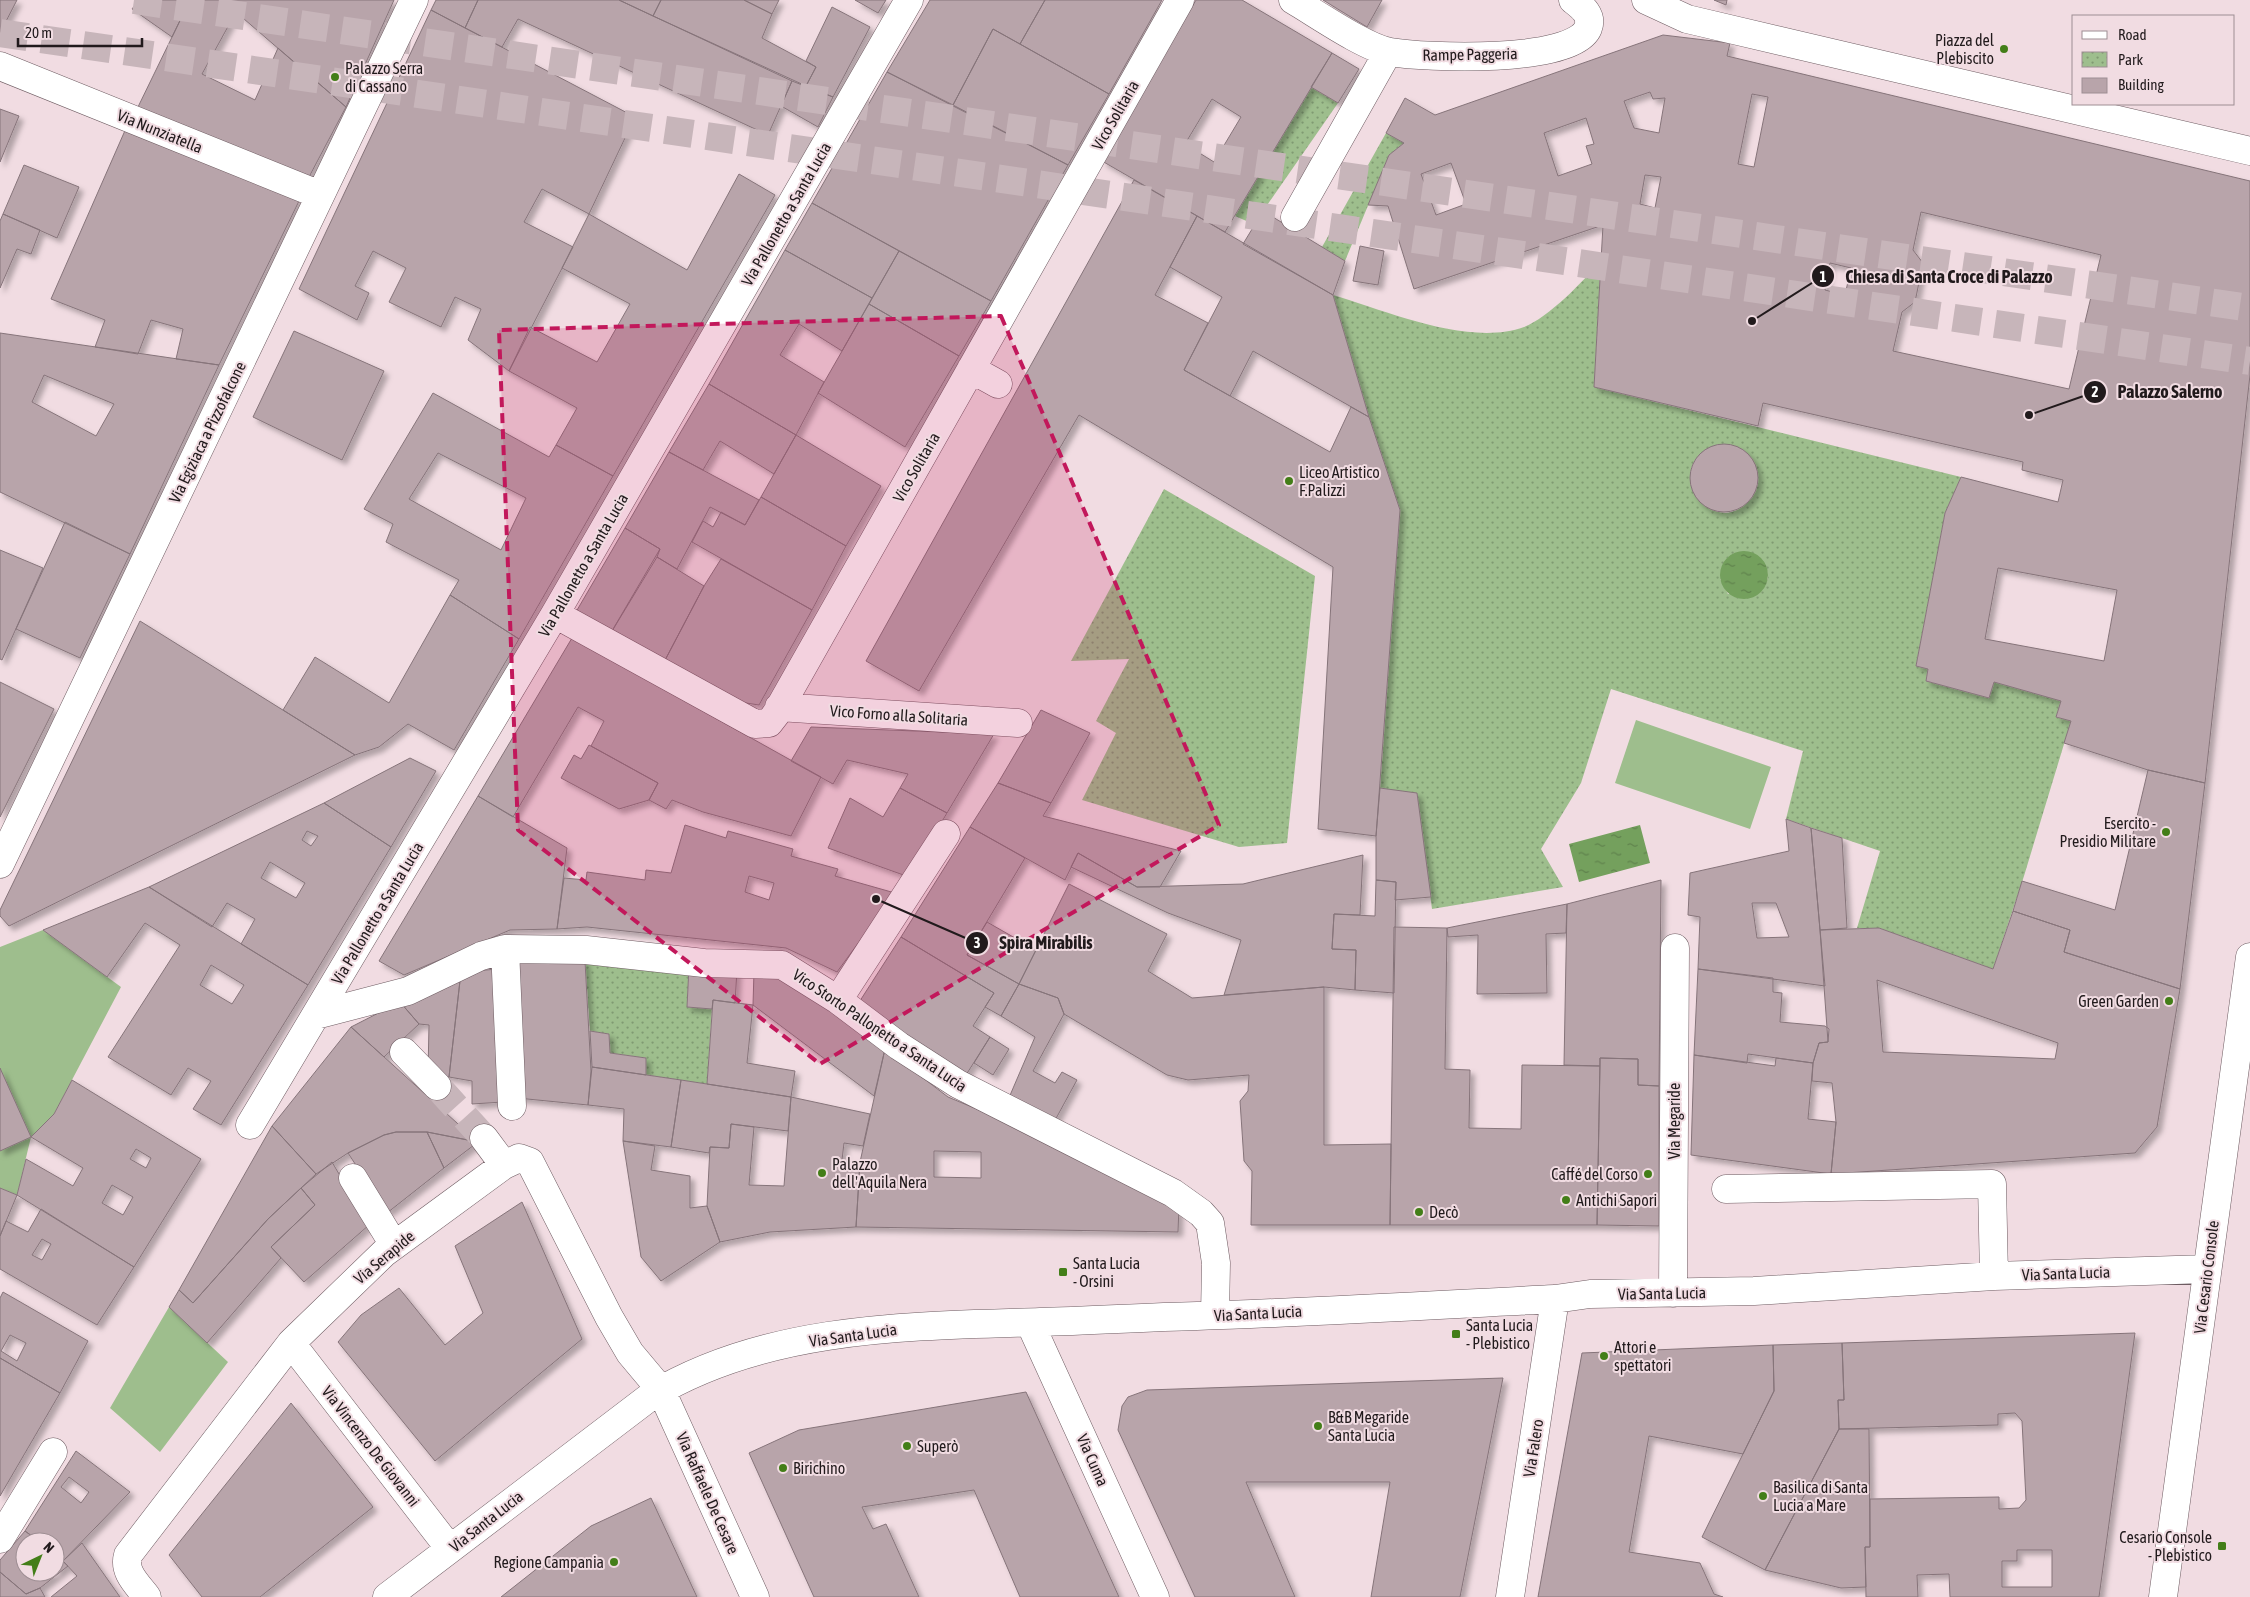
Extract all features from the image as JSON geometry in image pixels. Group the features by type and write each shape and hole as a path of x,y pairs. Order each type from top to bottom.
{"street":[{"name":"Via Egiziaca a Pizzofalcone","path":"0,864 414,0"},
{"name":"Via Pallonetto a Santa Lucia","path":"250,1126 555,614 909,0"},
{"name":"Vico Solitaria","path":"555,614 755,724 769,723 1180,0"},
{"path":"1293,0 1380,49 1295,217"},
{"name":"Rampe Paggeria","path":"1380,49 1407,54 1495,56 1556,48 1572,43 1587,30 1589,23 1586,11 1573,0"},
{"path":"1646,0 1687,19 2250,151"},
{"name":"Via Nunziatella","path":"0,66 320,195"},
{"path":"971,369 998,384"},
{"name":"Vico Forno alla Solitaria","path":"779,707 1018,723"},
{"path":"838,1000 946,834"},
{"name":"Via Megaride","path":"1673,1293 1675,948"},
{"path":"505,949 512,1106"},
{"name":"Vico Storto Pallonetto a Santa Lucia","path":"316,1014 408,991 481,956 505,949 586,950 704,963 782,965 838,1000 899,1046 958,1084 1173,1193 1201,1213 1210,1223 1216,1263 1214,1315"},
{"name":"Via Cesario Console","path":"2163,1597 2206,1269 2250,957"},
{"path":"404,1052 437,1086"},
{"path":"484,1138 504,1165"},
{"name":"Via Serapide","path":"146,1597 128,1571 126,1563 128,1555 291,1343 394,1245 504,1165 519,1158 530,1162 613,1324 630,1353 661,1390"},
{"path":"353,1178 394,1245"},
{"path":"1726,1189 1992,1184 1994,1276"},
{"name":"Via Santa Lucia","path":"387,1597 620,1418 661,1390 682,1378 718,1364 754,1352 805,1341 932,1325 1214,1315 1555,1299 1590,1294 1754,1291 1994,1276 2206,1269"},
{"name":"Via Falero","path":"1510,1597 1555,1299"},
{"name":"Via Cuma","path":"1030,1323 1154,1597"},
{"name":"Via Vincenzo De Giovanni","path":"291,1343 450,1548"},
{"name":"Via Raffaele De Cesare","path":"661,1390 755,1597"},
{"path":"0,1539 53,1452"}],"highlighted area":[{"path":"1001,316 1219,825 820,1064 518,830 499,330"}],"green space":[{"path":"1311,87 1338,103 1263,211 1251,223 1235,216"},
{"path":"1386,133 1404,143 1389,155 1345,261 1322,247"},
{"path":"1601,260 1594,387 1961,477 1945,513 1916,666 1928,669 1926,681 1989,698 1994,682 2061,701 2056,717 2071,721 2024,876 1993,969 1879,928 1857,928 1880,851 1786,819 1803,751 1611,689 1581,783 1541,849 1563,887 1432,909 1417,794 1380,788 1400,510 1369,417 1333,295 1403,317 1454,330 1479,333 1502,332 1524,327 1544,316 1566,298","holes":["1725,445 1742,452 1749,458 1757,472 1758,481 1751,498 1736,510 1720,512 1706,506 1696,494 1691,479 1693,465 1704,452","1767,570 1768,578 1765,586 1728,594 1720,579"]},
{"path":"1164,489 1315,576 1287,843 1239,847 1082,800 1116,733 1096,721 1129,659 1071,661"},
{"path":"1636,720 1771,767 1750,829 1615,783"},
{"path":"43,930 121,987 54,1114 31,1137 17,1195 0,1188 0,947"},
{"path":"585,961 689,967 687,1007 712,1009 707,1084 646,1075 646,1058 610,1053 609,1034 590,1031"},
{"path":"169,1307 228,1362 160,1452 110,1408"}],"water":[{"path":"1744,551 1753,553 1761,558 1766,566 1768,575 1766,584 1761,592 1753,597 1744,599 1735,597 1727,592 1722,584 1720,575 1722,566 1727,558 1735,553"},
{"path":"1640,825 1650,863 1579,882 1569,844"}],"building":[{"path":"0,0 17,0 0,33"},
{"path":"139,0 190,0 172,37 132,9"},
{"path":"190,0 222,0 236,12 202,74 255,100 278,48 346,107 309,177 137,109"},
{"name":"Palazzo Serra di Cassano","path":"222,0 394,0 346,107"},
{"path":"436,0 478,0 465,28 431,10"},
{"path":"478,0 619,0 792,81 768,135 518,19 502,47 465,28"},
{"path":"619,0 661,0 653,16"},
{"path":"661,0 744,0 772,14 762,38 816,67 806,86 653,16"},
{"path":"744,0 779,0 772,14"},
{"path":"855,0 886,0 878,13"},
{"path":"930,0 1045,0 1020,44 993,29 953,105 887,72"},
{"path":"1045,0 1162,0 1109,94 1020,44"},
{"path":"1196,0 1242,0 1332,53 1225,232 1102,161","holes":["1212,99 1241,117 1214,162 1185,144"]},
{"path":"1323,0 1382,0 1367,27"},
{"path":"1714,0 1727,0 1726,5"},
{"path":"832,7 870,27 833,97 806,86 816,67 806,61"},
{"path":"431,10 635,117 589,214 542,189 524,222 573,247 509,371 468,340 481,309 455,297 441,327 389,302 406,268 373,251 355,286 369,293 357,320 299,289"},
{"path":"993,29 1109,94 1068,165 953,105"},
{"path":"1663,35 1730,43 1727,56 2250,181 2250,375 2205,783 2148,770 2064,743 2071,721 2056,717 2061,701 1994,682 1989,698 1926,681 1928,669 1916,666 1945,513 1961,477 2058,502 2063,480 2022,470 2023,462 1763,403 1758,426 1594,387 1603,225 1414,289 1388,206 1368,205 1389,155 1404,143 1386,133 1405,98 1435,115","holes":["1650,92 1653,99 1665,98 1659,133 1634,128 1624,101","1752,94 1768,97 1754,167 1738,164","1586,118 1594,144 1586,146 1592,164 1558,176 1544,133","1451,163 1466,204 1436,215 1421,174","1645,175 1661,177 1655,208 1640,204","1921,212 2101,255 2069,389 1893,351 1902,312 1915,302 1923,263 1913,250","1830,263 1851,268 1845,295 1825,290","1998,568 2117,590 2104,661 1985,639"]},
{"path":"1332,53 1359,69 1338,103 1311,87"},
{"path":"887,72 1068,165 991,301 812,203"},
{"path":"792,81 833,97 818,127 781,106"},
{"path":"0,109 19,116 0,162"},
{"path":"127,126 300,199 219,365 176,359 183,329 151,320 138,354 95,347 105,320 51,299"},
{"path":"24,165 79,187 57,238 3,214"},
{"path":"739,174 775,195 613,476 556,445 577,408 509,371 530,327 597,362 630,304 562,268 589,214 687,270"},
{"name":"Liceo Artistico F.Palizzi","path":"1134,180 1197,216 1155,295 1208,323 1184,370 1330,452 1351,407 1369,417 1400,510 1376,836 1318,829 1333,567 1079,415 919,691 866,661"},
{"path":"812,203 899,251 872,298 785,250"},
{"path":"1263,211 1345,261 1333,295 1243,244"},
{"path":"3,214 40,230 31,254 17,249 0,288 0,221"},
{"path":"1197,216 1333,295 1369,417 1253,351 1230,396 1184,370 1222,297 1170,267"},
{"path":"1360,246 1384,251 1378,285 1353,281"},
{"path":"785,250 872,298 842,351 799,324 780,355 824,382 796,435 709,384"},
{"path":"899,251 991,301 959,356 869,304"},
{"path":"869,304 959,356 905,447 818,393"},
{"path":"294,331 384,371 342,460 253,417"},
{"path":"0,333 219,365 130,554 0,492","holes":["44,375 114,404 96,436 32,402"]},
{"path":"709,384 796,435 774,474 720,441 703,470 669,452"},
{"path":"433,393 549,457 556,445 613,476 519,639 450,595 459,580 386,542 393,524 364,509","holes":["438,453 526,498 501,550 409,499"]},
{"path":"796,435 881,486 846,546 761,497"},
{"path":"1724,444 1737,447 1748,454 1755,465 1758,478 1755,491 1748,502 1737,509 1724,512 1711,509 1700,502 1693,491 1690,478 1693,465 1700,454 1711,447"},
{"path":"669,452 759,500 745,525 710,507 677,569 657,557 660,549 625,528"},
{"path":"761,497 846,546 812,610 692,542 703,521 713,527 721,512 745,525"},
{"path":"65,522 130,554 80,658 16,629"},
{"path":"625,528 660,549 609,636 573,617"},
{"path":"0,550 43,568 2,660 0,659"},
{"path":"657,557 704,586 663,664 609,636"},
{"path":"721,559 812,610 759,705 733,701 663,664 704,586"},
{"path":"450,595 519,639 454,750 408,724 379,747 355,755 283,710 315,657 389,703"},
{"path":"140,621 355,755 9,926 0,916 0,910"},
{"path":"572,638 821,777 791,836 703,812 672,800 666,809 649,800 658,783 591,746 604,721 578,707 513,817 478,796"},
{"path":"0,682 54,709 0,817"},
{"path":"1041,710 1090,733 1051,803 998,783"},
{"path":"811,727 994,734 947,813 900,788 908,774 847,760 833,784 791,761"},
{"path":"589,745 658,783 649,800 619,809 561,778 574,755 581,759"},
{"path":"410,758 436,771 391,847 324,803"},
{"name":"Esercito - Presidio Militare","path":"2148,770 2205,783 2180,989 2064,952 2070,930 2013,911 2022,881 2115,910"},
{"path":"998,783 1051,803 1043,816 1181,851 1160,887 1137,887 1078,853 1065,880 970,827"},
{"path":"900,788 947,813 909,877 828,848 850,798 883,817"},
{"path":"1380,788 1417,793 1431,897 1395,900 1396,882 1376,880 1376,836"},
{"path":"478,796 567,848 557,929 510,930 404,975 379,961"},
{"path":"324,803 391,847 308,985 241,944 255,919 227,903 212,927 149,887","holes":["307,831 318,836 311,846 302,840","270,862 305,883 296,898 261,878"]},
{"path":"1786,819 1811,828 1825,986 1698,969 1700,917 1688,915 1690,873 1789,851","holes":["1752,903 1776,903 1789,937 1757,938"]},
{"path":"685,825 726,838 728,831 793,849 791,856 838,869 835,876 895,893 837,972 786,948 587,927 557,929 564,878 586,880 587,872 645,880 646,870 671,873","holes":["749,876 774,883 769,900 745,892"]},
{"path":"970,827 1025,858 967,955 1019,984 1001,1016 985,1007 994,993 901,937"},
{"path":"1811,828 1842,838 1847,928 1820,930"},
{"path":"1078,853 1137,887 1243,884 1363,855 1360,915 1334,914 1332,949 1356,950 1355,990 1324,987 1224,995 1241,940 1168,913 1071,867"},
{"path":"1376,880 1396,882 1394,993 1355,990 1356,950 1332,949 1334,914 1375,916"},
{"path":"1661,880 1659,1086 1638,1085 1638,1059 1600,1058 1600,1066 1564,1065 1567,904"},
{"path":"1069,884 1167,934 1148,971 1192,998 1324,987 1324,1145 1391,1144 1390,1225 1251,1225 1252,1171 1244,1161 1240,1101 1248,1091 1249,1075 1188,1080 1167,1075 1064,1014 1058,998 1019,984"},
{"path":"149,887 308,985 221,1125 193,1109 211,1081 188,1068 171,1095 108,1057 180,945 145,923 107,977 43,930","holes":["211,965 244,985 232,1004 200,985"]},
{"path":"1567,904 1566,933 1546,934 1547,993 1477,994 1478,935 1448,937 1447,928"},
{"path":"2013,911 2070,930 2064,952 2180,989 2157,1127 2135,1153 1831,1174 1836,1122 1832,1083 1812,1081 1813,1063 1819,1043 1828,1042 1820,930 1879,928 1993,969","holes":["1877,980 2058,1043 2055,1059 1883,1052"]},
{"path":"987,922 1036,950 1019,984 967,955"},
{"path":"1394,927 1447,928 1445,1069 1470,1070 1469,1128 1521,1129 1522,1065 1600,1066 1597,1225 1390,1225"},
{"path":"901,937 994,993 973,1026 990,1037 966,1075 856,1007"},
{"path":"513,960 585,961 591,1071 588,1105 517,1098"},
{"path":"689,967 737,970 735,1003 713,1000 712,1009 687,1007"},
{"path":"498,969 503,1102 472,1104 472,1081 449,1077 461,972"},
{"path":"1698,969 1773,978 1773,992 1782,993 1780,1022 1825,1026 1829,1029 1828,1042 1819,1043 1813,1063 1748,1054 1747,1063 1694,1055"},
{"path":"754,971 779,971 885,1049 874,1096 753,1005"},
{"path":"461,972 449,1077 428,1072 429,1025 419,1024 400,1002"},
{"path":"1019,984 1058,998 1064,1014 1033,1071 1055,1083 1062,1072 1077,1080 1053,1124 1008,1100 1035,1037 1001,1016"},
{"path":"713,1000 753,1005 747,1063 795,1071 791,1097 707,1084"},
{"path":"400,1002 419,1024 384,1057 351,1027"},
{"path":"351,1027 478,1142 427,1132 396,1132 384,1135 348,1153 316,1174 272,1126"},
{"path":"590,1031 609,1034 610,1053 646,1058 646,1075 592,1067"},
{"path":"990,1037 1009,1049 993,1075 974,1063"},
{"path":"885,1049 948,1097 991,1115 1179,1206 1178,1232 856,1227 860,1162","holes":["934,1151 981,1152 981,1178 934,1177"]},
{"path":"1694,1055 1775,1066 1776,1058 1813,1063 1808,1119 1836,1122 1831,1174 1691,1155"},
{"path":"1600,1058 1638,1059 1638,1085 1659,1086 1659,1226 1597,1225"},
{"path":"592,1067 681,1080 671,1147 623,1141 624,1109 588,1105"},
{"path":"0,1068 31,1137 0,1151"},
{"path":"72,1080 201,1159 134,1267 17,1195 26,1159 73,1186 83,1168 31,1137 54,1114","holes":["136,1149 151,1158 146,1168 130,1159","112,1185 133,1197 123,1215 102,1203"]},
{"path":"681,1080 791,1097 788,1131 731,1124 729,1148 710,1147 709,1153 671,1147"},
{"name":"Palazzo dell'Aquila Nera","path":"791,1097 870,1114 863,1146 844,1143 842,1160 860,1162 856,1227 770,1232 720,1242 707,1206 710,1147 729,1148 731,1124 754,1127 749,1185 784,1186"},
{"path":"272,1126 316,1174 268,1219 193,1303 179,1290"},
{"path":"396,1132 427,1132 444,1168 387,1213 348,1153 384,1135"},
{"path":"427,1132 478,1142 444,1168"},
{"path":"623,1141 655,1146 651,1170 690,1176 690,1208 707,1206 720,1242 661,1281 641,1257"},
{"path":"332,1162 369,1225 304,1282 271,1247 315,1205 301,1188"},
{"path":"0,1188 17,1195 0,1236"},
{"path":"301,1188 315,1205 271,1247 281,1258 207,1343 169,1307 179,1290 193,1303 268,1219"},
{"path":"522,1202 582,1339 435,1461 338,1342 361,1315 399,1288 445,1345 483,1313 455,1246"},
{"path":"41,1209 134,1267 97,1325 0,1269 0,1236 6,1221 28,1232","holes":["42,1239 51,1244 42,1260 32,1255"]},
{"path":"3,1292 88,1341 60,1393 0,1358 0,1298","holes":["10,1335 26,1343 17,1361 1,1351"]},
{"path":"2135,1333 2099,1597 1950,1597 1949,1574 1917,1575 1918,1597 1866,1597 1865,1547 1870,1547 1870,1499 1999,1497 1999,1509 2019,1508 2026,1500 2022,1421 2015,1413 1998,1414 1998,1425 1839,1429 1838,1400 1844,1400 1842,1343","holes":["2017,1550 2052,1550 2052,1587 2002,1587 2002,1561 2017,1561"]},
{"name":"Basilica di Santa Lucia a Mare","path":"1842,1343 1844,1400 1838,1400 1839,1429 1765,1570 1702,1537 1774,1391 1773,1345"},
{"path":"1773,1345 1774,1391 1743,1454 1649,1436 1629,1552 1700,1563 1714,1594 1723,1597 1538,1597 1582,1353"},
{"path":"0,1358 60,1393 0,1496"},
{"path":"1503,1378 1460,1597 1371,1597 1390,1482 1246,1482 1295,1597 1195,1597 1118,1430 1122,1406 1128,1397 1147,1390"},
{"path":"1026,1392 1119,1597 1020,1597 974,1490 862,1507 873,1529 886,1524 919,1597 814,1597 749,1453 799,1430"},
{"path":"291,1403 373,1507 260,1597 202,1597 169,1555"},
{"path":"1839,1429 1869,1429 1870,1547 1865,1547 1866,1587 1841,1588 1765,1570"},
{"path":"76,1451 130,1492 65,1559 65,1532 25,1531","holes":["69,1477 89,1492 81,1503 61,1487"]},
{"name":"Regione Campania","path":"651,1498 697,1597 501,1597 591,1526"},
{"path":"15,1543 15,1582 48,1582 40,1588 26,1594 0,1572 0,1560"},
{"path":"82,1543 120,1597 51,1597 77,1576 65,1563 65,1559"},
{"path":"0,1572 26,1594 40,1588 45,1597 0,1597"}],"tunnel":[{"path":"134,0 2250,308"},
{"path":"0,33 2250,361"},
{"path":"437,1086 484,1138"}],"place":[{"name":"Piazza del Plebiscito","path":"2004,49"},
{"name":"Palazzo Serra di Cassano","path":"335,77"},
{"name":"Chiesa di Santa Croce di Palazzo","path":"1752,321"},
{"name":"Palazzo Salerno","path":"2029,415"},
{"name":"Liceo Artistico F.Palizzi","path":"1289,481"},
{"name":"Esercito - Presidio Militare","path":"2166,832"},
{"name":"Spira Mirabilis","path":"876,899"},
{"name":"Green Garden","path":"2169,1001"},
{"name":"Palazzo dell'Aquila Nera","path":"822,1173"},
{"name":"Caffé del Corso","path":"1648,1174"},
{"name":"Antichi Sapori","path":"1566,1200"},
{"name":"Decò","path":"1419,1212"},
{"name":"Santa Lucia - Orsini","path":"1063,1272"},
{"name":"Santa Lucia - Plebistico","path":"1456,1334"},
{"name":"Attori e spettatori","path":"1604,1356"},
{"name":"B&B Megaride Santa Lucia","path":"1318,1426"},
{"name":"Superò","path":"907,1446"},
{"name":"Birichino","path":"783,1468"},
{"name":"Basilica di Santa Lucia a Mare","path":"1763,1496"},
{"name":"Cesario Console - Plebistico","path":"2222,1546"},
{"name":"Regione Campania","path":"614,1562"}]}
